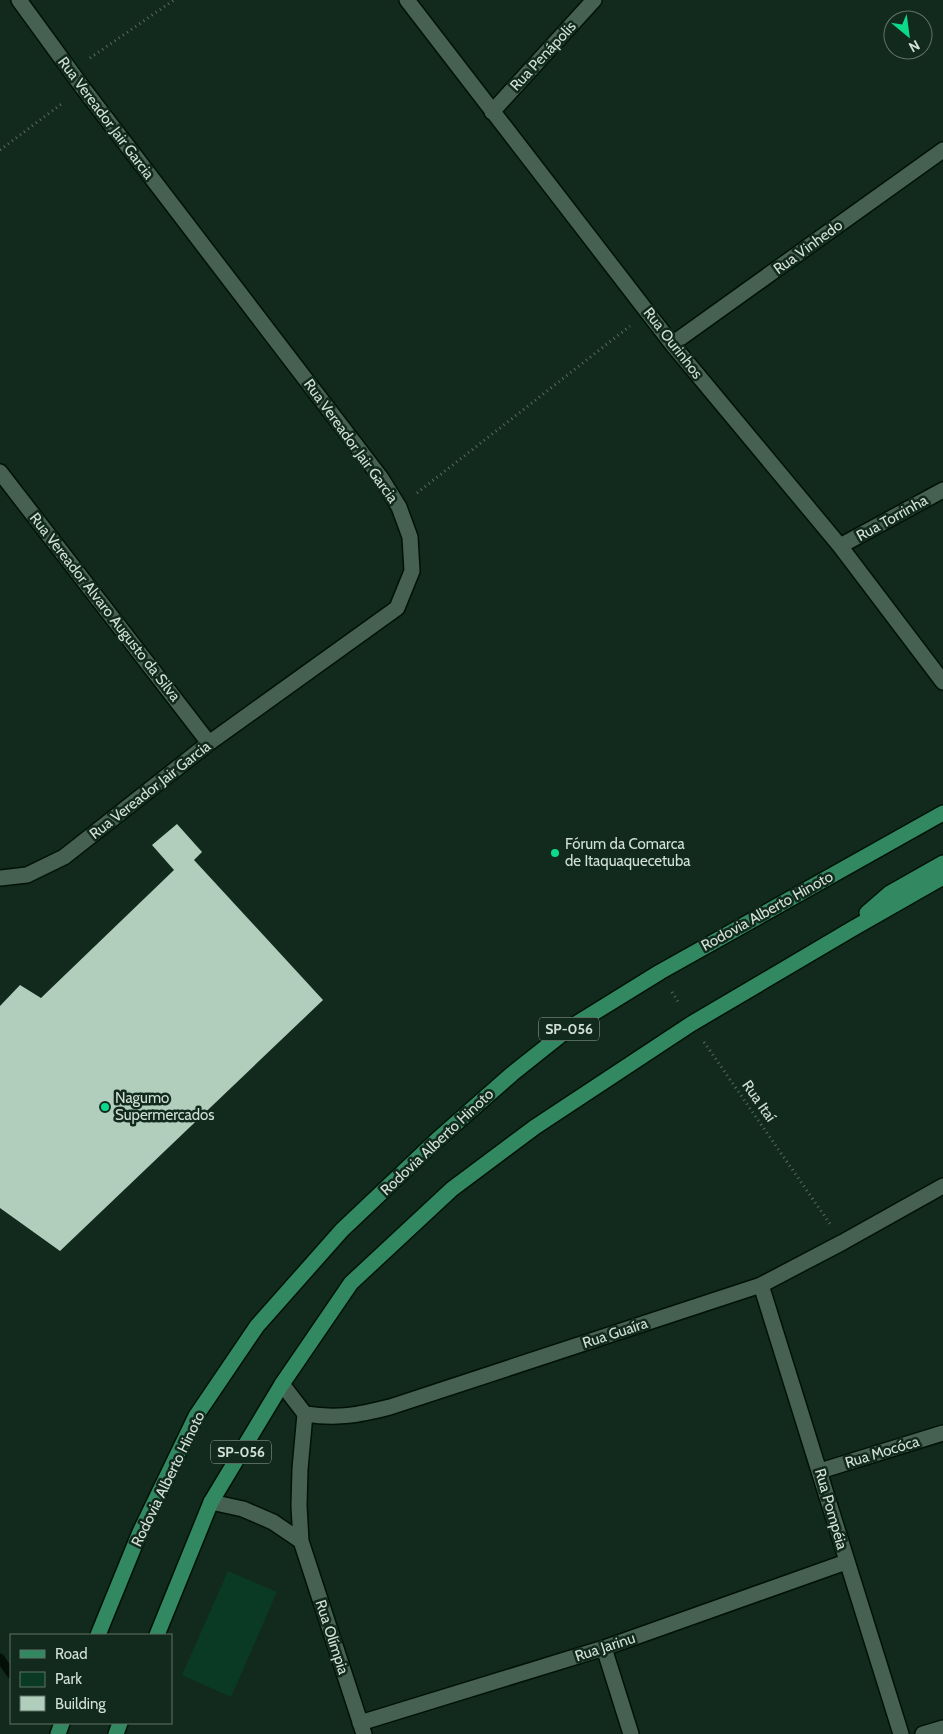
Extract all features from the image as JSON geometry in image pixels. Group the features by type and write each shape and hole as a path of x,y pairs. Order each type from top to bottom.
{"main road":[{"name":"Rodovia Alberto Hinoto","path":"98,1634 140,1532 196,1416 263,1319 342,1230 437,1140 512,1074 571,1027 660,972 943,813"},
{"path":"852,929 873,906 890,893 943,863"},
{"name":"SP-056","path":"157,1634 211,1502 282,1384 351,1282 452,1188 535,1127 691,1024 943,877"}],"street":[{"name":"Rua Vereador Jair Garcia","path":"0,878 27,875 64,857 209,743 397,608 412,572 410,536 399,507 381,478 70,71 19,0"},
{"name":"Rua Ourinhos","path":"407,0 672,344 840,546 943,682"},
{"name":"Rua Penápolis","path":"492,112 594,0"},
{"name":"Rua Vinhedo","path":"672,344 943,150"},
{"name":"Rua Vereador Alvaro Augusto da Silva","path":"0,472 209,743"},
{"name":"Rua Torrinha","path":"840,546 943,490"},
{"name":"Rua Guaíra","path":"305,1414 355,1416 390,1407 762,1285 943,1186"},
{"name":"Rua Pompéia","path":"762,1285 820,1471 846,1562 901,1734"},
{"path":"282,1384 305,1414"},
{"name":"Rua Olímpia","path":"305,1414 300,1469 299,1506 301,1541 362,1729"},
{"name":"Rua Mocóca","path":"820,1471 943,1433"},
{"path":"211,1502 243,1509 265,1519 301,1541"},
{"name":"Rua Jarinu","path":"362,1729 604,1648 846,1562"},
{"path":"604,1648 631,1734"},
{"path":"924,1734 943,1728"}],"path":[{"path":"70,71 174,0"},
{"path":"0,150 83,88"},
{"path":"399,507 648,311"},
{"name":"Rua Itaí","path":"660,972 691,1024 843,1242"}],"green space":[{"path":"228,1571 277,1592 231,1697 182,1675"}],"building":[{"name":"Nagumo Supermercados","path":"177,824 202,852 194,860 323,1000 60,1251 0,1208 0,1006 20,985 41,998 174,870 152,845"}],"waterway":[{"path":"0,1658 10,1673"}],"place":[{"name":"Fórum da Comarca de Itaquaquecetuba","path":"555,853"},
{"name":"Nagumo Supermercados","path":"105,1107"}]}
